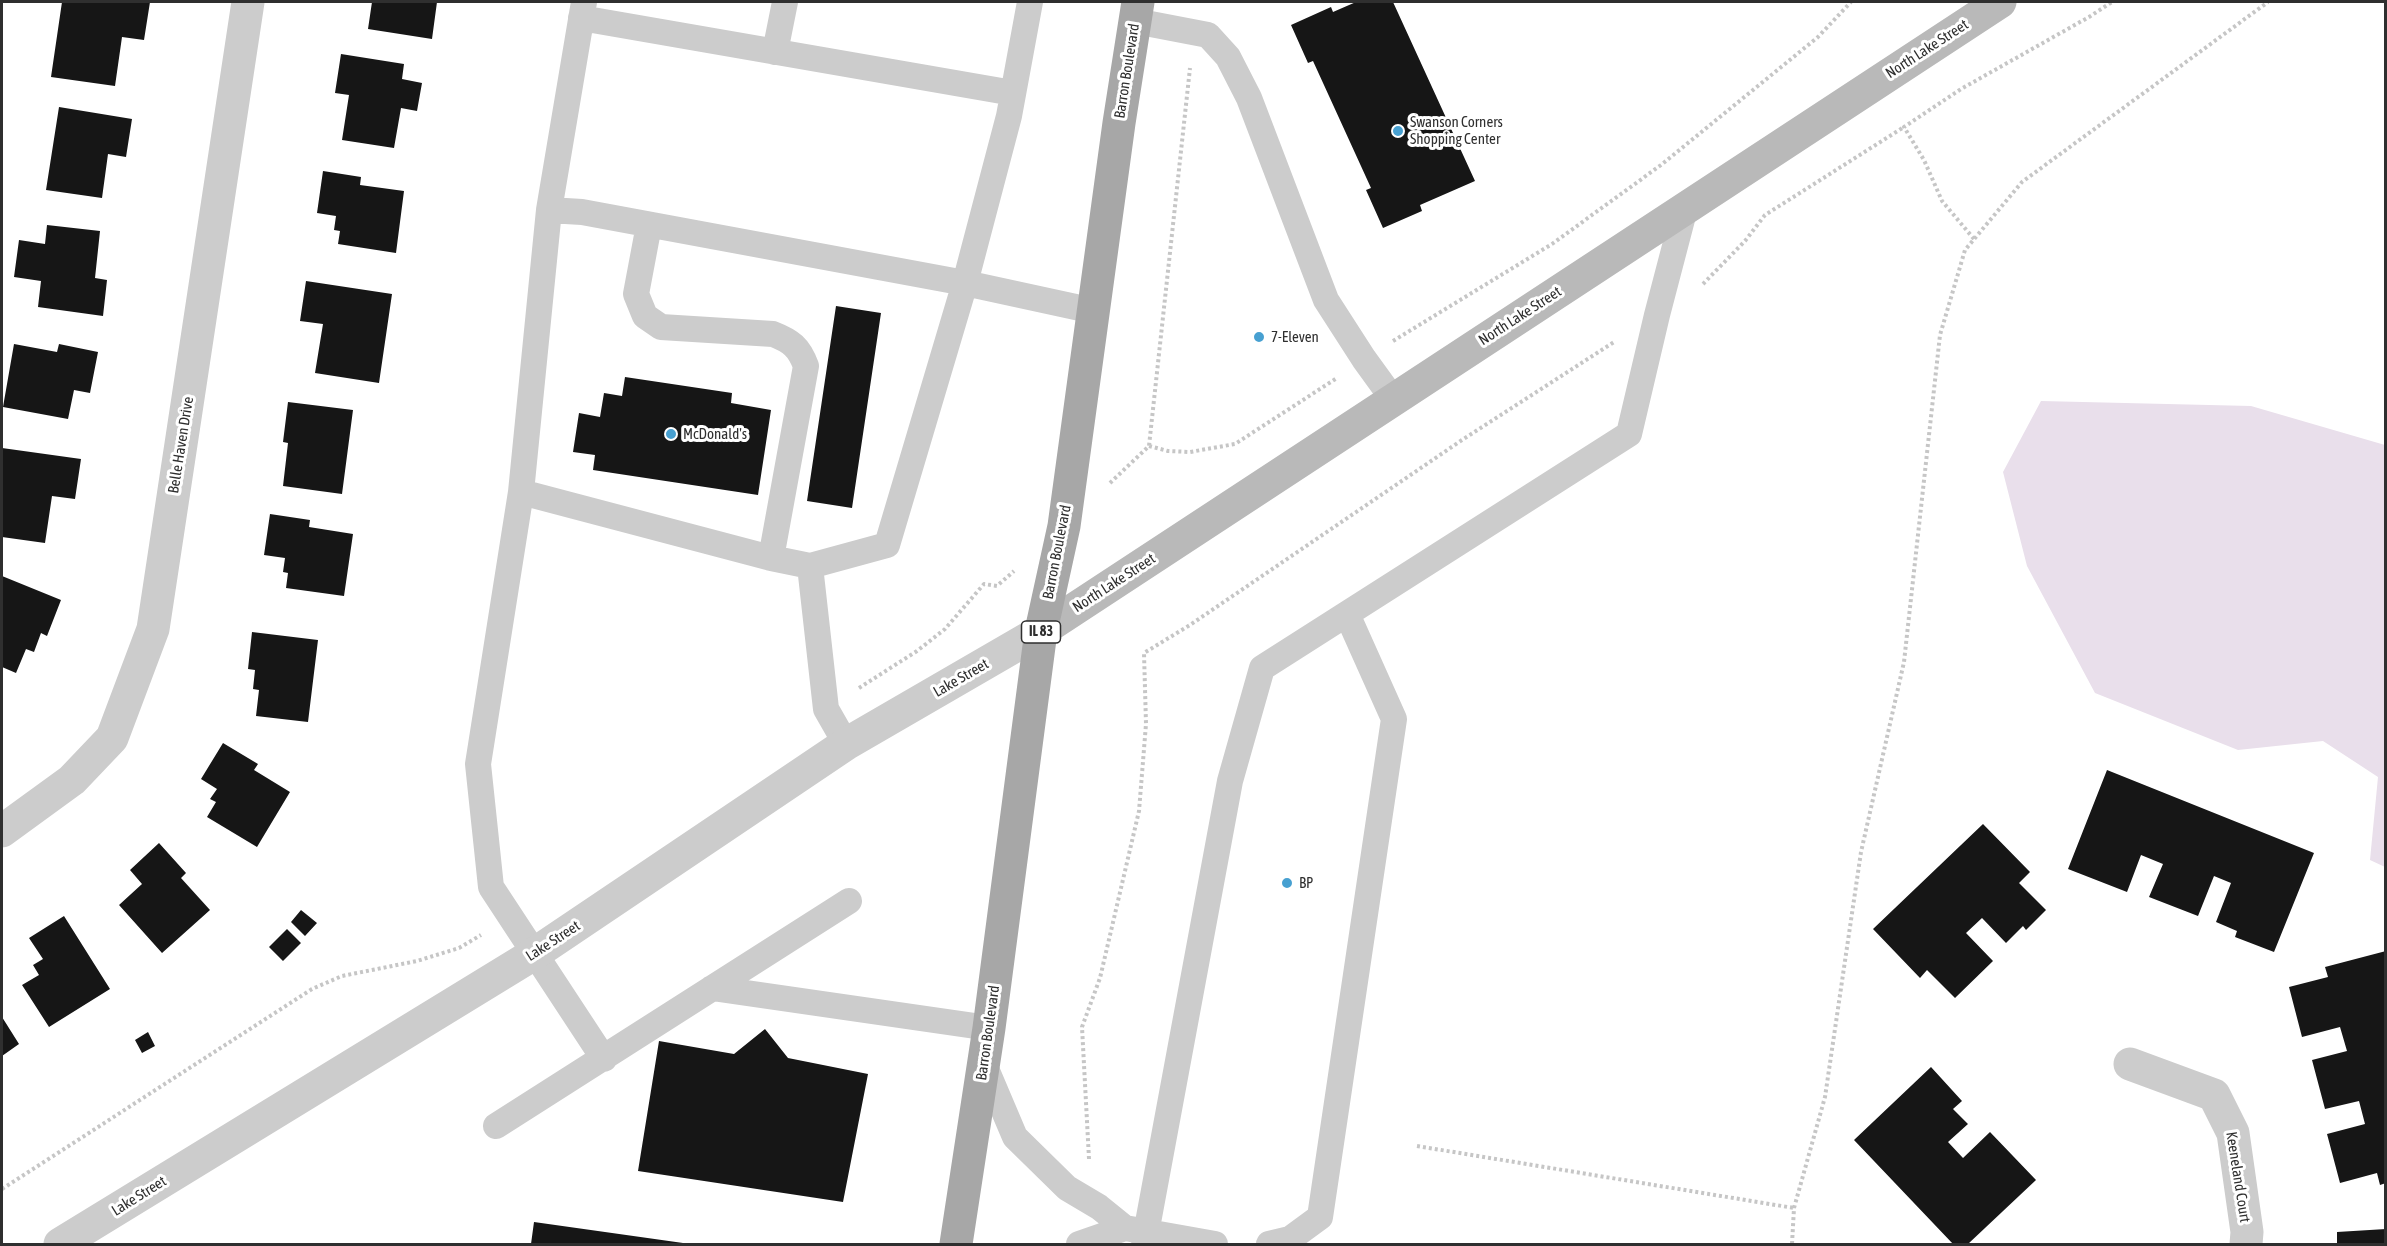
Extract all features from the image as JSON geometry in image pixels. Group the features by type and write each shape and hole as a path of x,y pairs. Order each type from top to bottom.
{"main road":[{"name":"Barron Boulevard","path":"956,1245 989,1028 1041,631 1064,526 1136,11"}],"street":[{"name":"Belle Haven Drive","path":"2,831 72,780 112,738 153,629 248,2"},
{"name":"North Lake Street","path":"1041,631 2000,2"},
{"name":"Lake Street","path":"60,1245 534,954 846,744 1041,631"},
{"name":"Keeneland Court","path":"2130,1064 2214,1095 2233,1133 2247,1232 2246,1245"}],"lane":[{"path":"775,52 785,2"},
{"path":"521,492 771,558 810,566 887,545 965,283 1013,93 1030,2"},
{"path":"604,1059 491,887 478,765 521,492 549,210 583,10 775,52 1013,93"},
{"path":"1136,11 1195,34 1208,35 1228,57 1249,98 1326,300 1393,399"},
{"path":"1139,1235 1230,781 1262,668 1629,434 1685,208"},
{"path":"549,210 582,212 965,283 1094,311"},
{"path":"650,225 636,294 645,316 661,327 773,334 790,341 802,353 806,366 771,558"},
{"path":"810,566 826,709 846,744"},
{"path":"1269,1245 1290,1239 1320,1217 1394,719 1347,614"},
{"path":"496,1126 849,901"},
{"path":"712,988 989,1028"},
{"path":"984,1064 1015,1137 1066,1188 1139,1235"},
{"path":"1079,1245 1139,1235 1215,1245"}],"path":[{"path":"1195,34 1183,120 1149,446 1168,451 1190,452 1235,444 1364,359 1552,244 1661,165 1818,37 1851,2"},
{"path":"1079,1195 1089,1164 1082,1027 1100,978 1139,811 1146,724 1144,653 1190,625 1452,446 1693,294 1745,241 1765,215 1960,89 2112,2"},
{"path":"1792,1245 1794,1208 1825,1097 1861,852 1904,663 1941,335 1965,249 2022,182 2268,2"},
{"path":"1904,127 1924,160 1942,201 1974,239"},
{"path":"1417,1146 1794,1208"}],"shaded area":[{"path":"2041,401 2251,406 2385,445 2385,867 2370,860 2378,777 2323,741 2238,750 2095,693 2027,566 2003,472"}],"building":[{"path":"62,2 150,2 144,40 122,37 115,86 51,77"},
{"path":"372,2 437,2 432,39 368,29"},
{"name":"Swanson Corners Shopping Center","path":"1356,2 1393,2 1475,181 1420,205 1422,211 1383,228 1366,190 1371,188 1313,61 1308,63 1291,25 1331,7 1333,12"},
{"path":"341,54 404,64 402,79 422,83 417,111 401,108 394,148 342,140 349,95 335,93"},
{"path":"59,107 132,119 126,157 108,154 102,198 46,190"},
{"path":"323,171 361,177 360,185 404,191 396,253 338,244 340,231 334,230 336,216 317,213"},
{"path":"47,225 100,231 95,278 107,280 103,316 38,307 41,281 14,277 19,240 45,244"},
{"path":"306,281 392,294 379,383 315,373 323,324 300,321"},
{"path":"836,306 881,313 852,508 807,501"},
{"path":"14,344 57,352 59,344 98,352 90,393 74,390 68,419 3,407"},
{"name":"McDonald's","path":"625,377 732,393 731,403 771,410 758,495 593,470 595,455 573,452 579,413 600,417 604,393 622,396"},
{"path":"288,402 353,410 342,494 283,486 288,443 283,442"},
{"path":"2,448 81,459 75,499 52,496 45,543 2,537"},
{"path":"270,514 310,520 309,527 353,534 344,596 286,588 288,573 283,572 285,558 264,555"},
{"path":"2,576 61,600 47,636 41,633 34,652 26,649 16,673 2,667"},
{"path":"252,632 318,640 308,722 256,716 259,690 253,689 255,670 248,669"},
{"path":"223,743 258,764 254,770 290,792 257,847 207,817 216,802 210,799 217,789 201,779"},
{"path":"2107,770 2314,853 2274,952 2235,937 2237,931 2216,922 2231,883 2214,876 2198,916 2149,897 2163,864 2141,855 2127,892 2068,869"},
{"path":"1983,824 2030,872 2019,883 2046,910 2026,930 2023,926 2006,943 1982,918 1966,933 1993,961 1955,998 1927,970 1920,978 1873,929"},
{"path":"159,843 186,873 181,878 210,910 162,953 119,905 142,884 130,870"},
{"path":"301,910 317,923 305,936 291,922"},
{"path":"64,916 110,989 49,1027 22,985 39,975 33,965 43,959 29,938"},
{"path":"287,929 301,943 283,961 269,947"},
{"path":"2386,951 2386,1183 2380,1185 2377,1173 2340,1183 2327,1134 2365,1124 2359,1101 2325,1109 2312,1060 2347,1051 2340,1027 2302,1037 2289,987 2328,977 2325,967"},
{"path":"2,1017 19,1044 2,1056"},
{"path":"765,1029 788,1058 868,1074 843,1202 638,1171 659,1041 734,1054"},
{"path":"148,1032 155,1046 142,1053 135,1040"},
{"path":"1931,1067 1962,1101 1953,1109 1968,1124 1948,1142 1963,1158 1990,1132 2036,1180 1968,1244 1953,1244 1854,1140"},
{"path":"534,1222 683,1243 683,1244 531,1244"},
{"path":"2386,1229 2386,1244 2337,1244 2337,1232"}],"place":[{"name":"Swanson Corners Shopping Center","path":"1398,131"},
{"name":"7-Eleven","path":"1259,337"},
{"name":"McDonald's","path":"671,434"},
{"name":"BP","path":"1287,883"}]}
